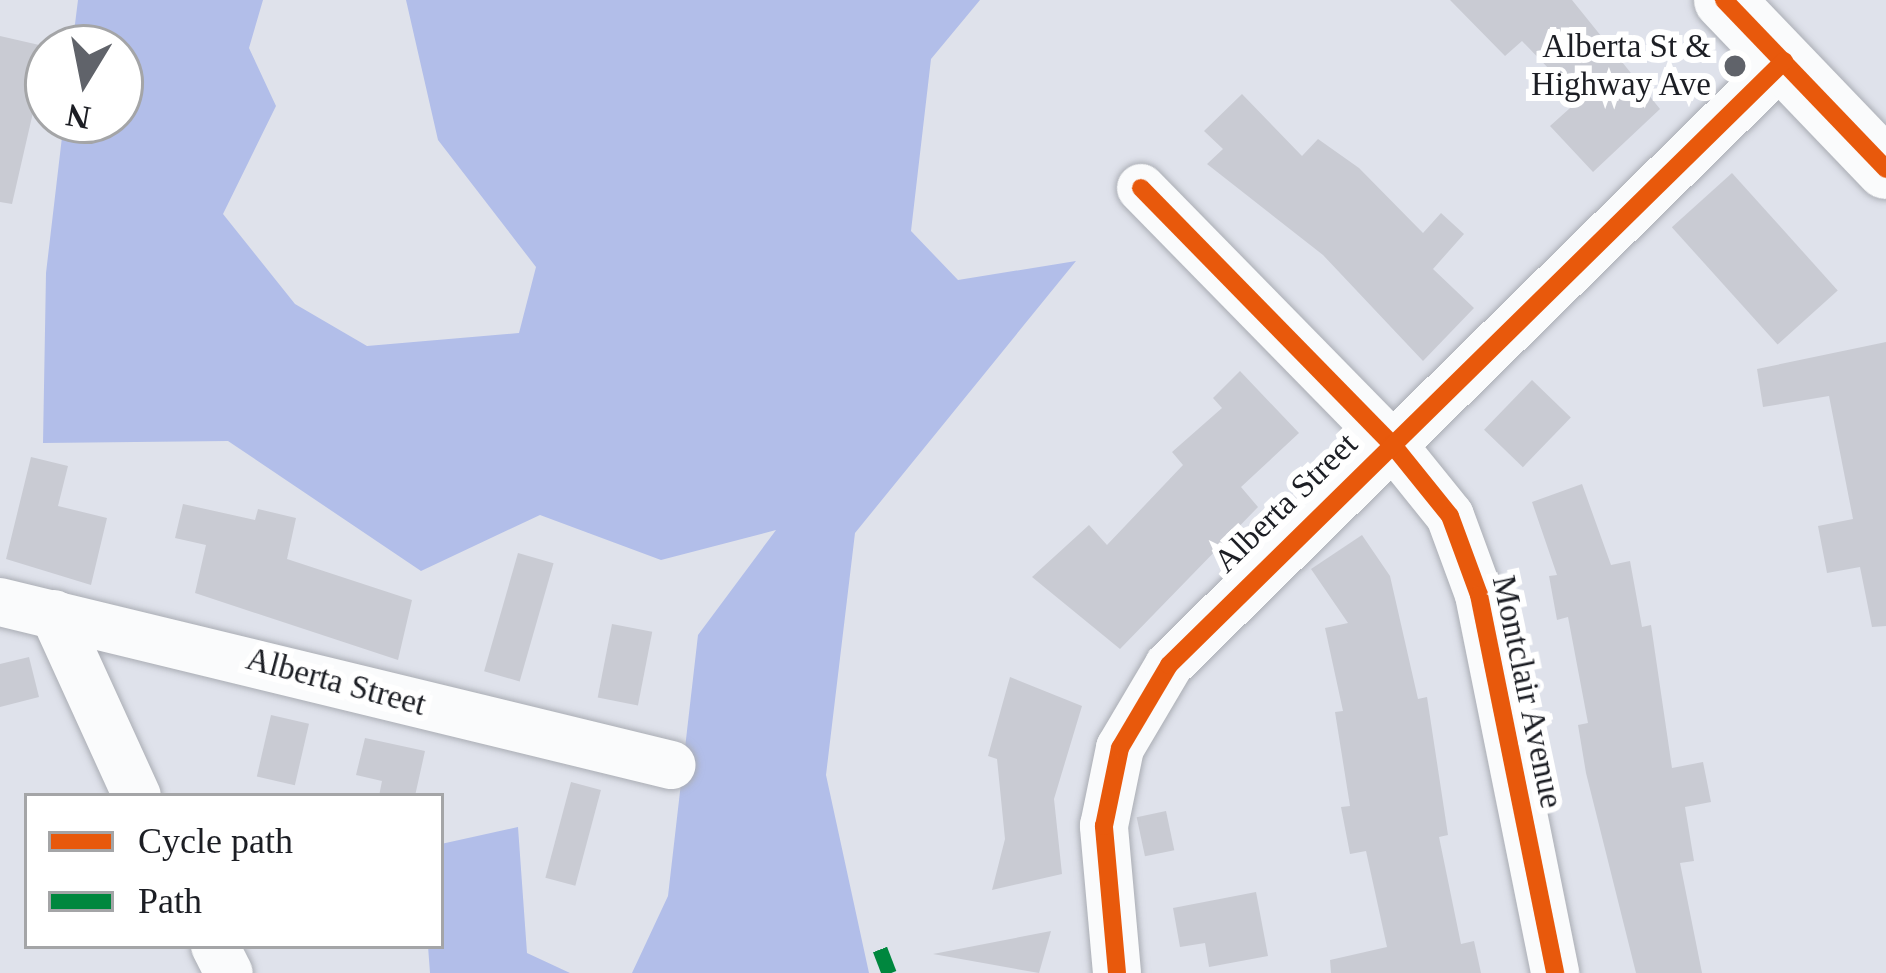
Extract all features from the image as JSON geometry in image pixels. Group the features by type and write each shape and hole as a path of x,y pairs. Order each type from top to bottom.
{"main road":[{"path":"1724,0 1886,169"}],"street":[{"name":"Alberta Street","path":"1118,973 1104,826 1120,748 1141,706 1206,622 1784,62"},
{"name":"Montclair Avenue","path":"1141,188 1392,444 1450,516 1479,596 1556,973"},
{"name":"Alberta Street","path":"0,602 671,765"},
{"path":"54,614 135,793"}],"shaded area":[{"path":"78,0 263,0 249,48 276,106 223,214 295,304 367,346 519,333 536,267 438,140 406,0 980,0 931,59 911,231 958,280 1076,261 855,533 826,775 869,973 632,973 668,896 698,635 776,530 661,560 540,515 421,571 228,441 43,443 46,273 61,144 144,144 144,24 75,24"},
{"path":"518,827 527,953 570,973 430,973 428,949 444,949 444,843"}],"building":[{"path":"1450,0 1572,0 1660,109 1593,172 1550,126 1579,100 1522,41 1505,56"},
{"path":"0,36 24,42 26,144 12,204 0,202"},
{"path":"1242,94 1302,156 1318,139 1359,168 1423,233 1441,213 1464,234 1433,269 1474,308 1423,361 1323,255 1207,164 1223,149 1204,131"},
{"path":"1732,173 1838,290 1778,345 1672,227"},
{"path":"1886,342 1886,626 1872,627 1860,567 1827,573 1818,526 1853,519 1829,396 1763,407 1757,369"},
{"path":"1240,371 1299,433 1241,487 1258,507 1120,649 1032,577 1089,525 1107,545 1183,465 1172,452 1222,408 1213,398"},
{"path":"1532,380 1571,418 1523,467 1484,430"},
{"path":"31,457 68,466 58,506 107,518 91,585 6,559"},
{"path":"1582,484 1611,565 1630,561 1642,627 1651,625 1672,768 1703,762 1711,802 1685,807 1694,861 1680,863 1702,973 1636,973 1586,773 1578,725 1588,723 1568,617 1557,620 1549,576 1557,575 1532,502"},
{"path":"183,504 255,520 258,509 296,518 287,559 412,600 398,660 195,593 206,545 175,538"},
{"path":"1362,535 1390,576 1418,699 1427,697 1448,835 1439,837 1461,944 1474,941 1481,973 1331,973 1330,960 1387,947 1366,851 1350,854 1341,807 1350,806 1335,712 1343,711 1325,628 1348,623 1311,569"},
{"path":"518,553 554,563 520,681 484,671"},
{"path":"612,624 652,632 638,705 598,698"},
{"path":"29,657 39,697 0,707 0,664"},
{"path":"1010,677 1082,706 1054,799 1062,874 992,890 1005,839 997,759 988,756"},
{"path":"271,715 309,724 295,785 257,776"},
{"path":"365,738 425,751 416,793 380,793 382,781 356,775"},
{"path":"571,782 601,790 575,886 545,878"},
{"path":"1166,811 1174,850 1145,856 1137,817"},
{"path":"1256,892 1268,956 1209,967 1205,943 1180,947 1173,908"},
{"path":"1051,931 1039,973 933,954"}],"marked path":[{"path":"880,949 889,973"}],"cycle path":[{"path":"1724,0 1886,169"},
{"path":"1117,973 1104,826 1120,748 1169,665 1784,61"},
{"path":"1141,188 1392,444 1450,516 1479,595 1555,973"}],"place":[{"name":"Alberta St & Highway Ave","path":"1735,66"}]}
